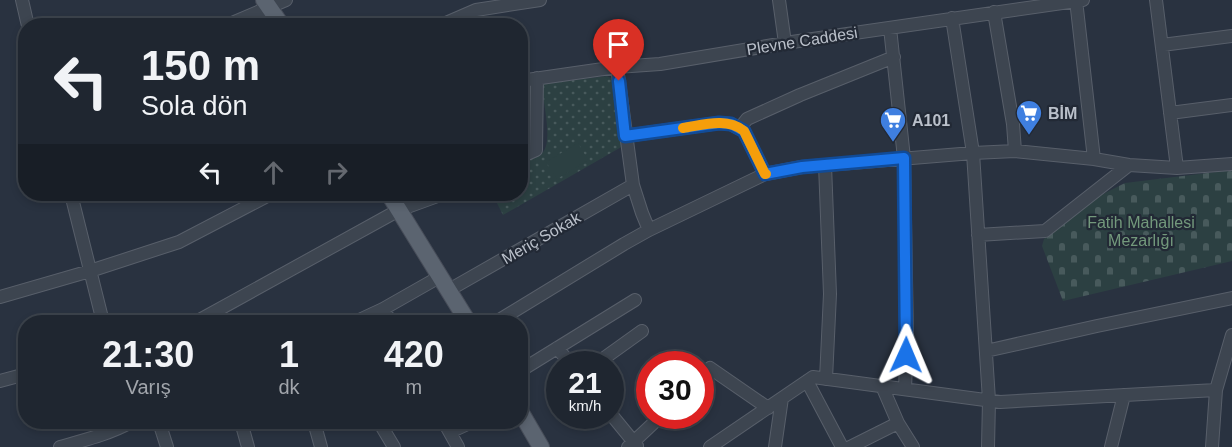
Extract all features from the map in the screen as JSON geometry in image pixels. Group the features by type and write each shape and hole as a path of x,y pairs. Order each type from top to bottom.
{"main road":[{"path":"267,4 277,18"},
{"path":"393,201 464,315"},
{"path":"418,242 434,280 454,315"},
{"path":"528,425 541,447"},
{"path":"517,429 528,447"}],"street":[{"path":"240,18 267,4 285,0"},
{"path":"458,18 476,10 539,0"},
{"path":"779,0 785,43"},
{"path":"1078,0 1094,159"},
{"name":"Plevne Caddesi","path":"528,80 617,67 660,64 785,43 1078,0"},
{"path":"1155,0 1177,168"},
{"path":"24,1 27,18"},
{"path":"994,12 1016,152"},
{"path":"952,18 973,153 989,400 988,447"},
{"path":"890,28 904,158 907,338 905,389"},
{"path":"1162,45 1232,36"},
{"path":"740,128 747,119 757,114 894,57"},
{"path":"617,67 633,185 650,230"},
{"path":"528,154 536,150 537,78"},
{"path":"1170,113 1232,105"},
{"path":"625,136 719,123 731,124 744,131 765,174"},
{"path":"507,315 624,244 765,174 802,167 904,158 1016,152 1177,168 1232,164"},
{"path":"825,165 830,294 826,379"},
{"path":"978,235 1045,231 1129,165"},
{"name":"Meriç Sokak","path":"449,290 633,185"},
{"path":"73,201 101,315"},
{"path":"0,297 179,242 258,201"},
{"path":"209,315 399,210 424,201"},
{"path":"370,315 434,280"},
{"path":"986,351 1231,299"},
{"path":"528,366 635,300"},
{"path":"383,309 387,315"},
{"path":"614,351 642,331"},
{"path":"1212,447 1216,390 1232,335"},
{"path":"714,371 768,408"},
{"path":"0,381 18,376"},
{"path":"710,447 813,377 1000,402 1216,390"},
{"path":"807,381 842,447"},
{"path":"882,386 898,423 913,447"},
{"path":"1111,447 1124,395"},
{"path":"775,447 782,398"},
{"path":"850,447 898,423"},
{"path":"60,447 117,429"},
{"path":"162,429 168,447"},
{"path":"243,429 248,447"},
{"path":"316,429 321,447"},
{"path":"383,429 394,447"},
{"path":"448,429 458,447"},
{"path":"622,429 633,445 648,429"}],"green space":[{"path":"607,76 613,79 623,146 528,201 528,159 543,152 547,139 541,84"},
{"path":"578,143 588,160 557,179 546,162"},
{"name":"Fatih Mahallesi Mezarlığı","path":"1232,170 1232,261 1063,301 1042,246 1044,239 1097,197 1125,183"},
{"path":"502,201 527,201 503,215 497,203"}],"slow traffic":[{"path":"683,128 719,123 731,124 740,128 744,131 766,174"}],"place":[{"name":"BİM","path":"1029,136"},
{"name":"A101","path":"893,143"}],"route":[{"path":"619,81 625,136 719,123 731,124 744,131 765,174 802,167 904,158 906,355"}]}
